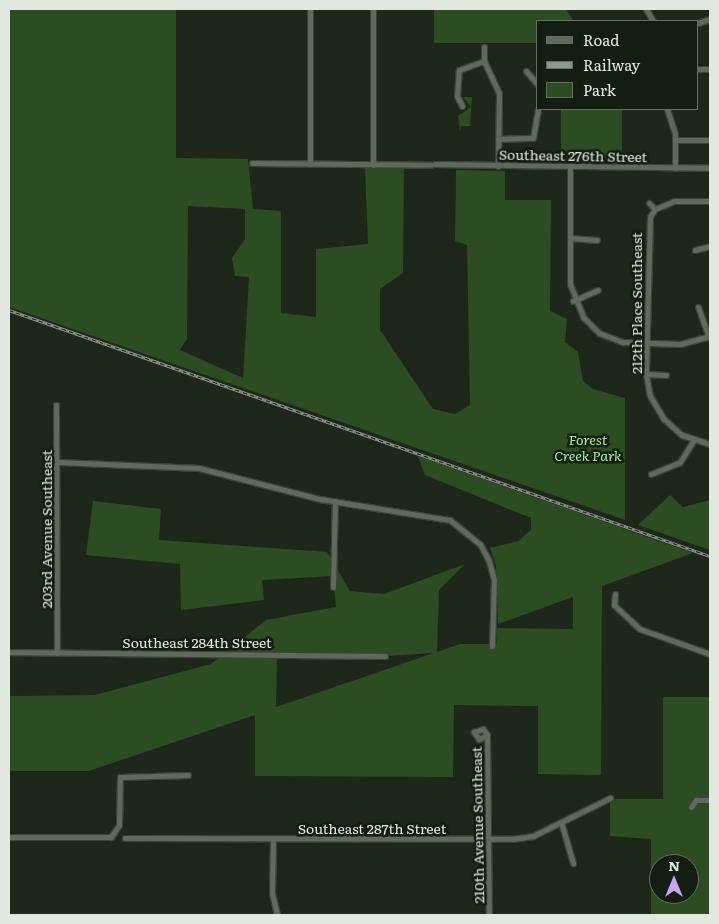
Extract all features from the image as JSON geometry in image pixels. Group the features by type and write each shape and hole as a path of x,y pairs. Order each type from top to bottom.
{"street":[{"path":"310,9 310,164"},
{"path":"373,9 373,165"},
{"path":"646,9 651,20"},
{"path":"484,48 484,61 498,90 498,166"},
{"path":"462,106 457,96 460,68 484,61"},
{"path":"526,72 536,83"},
{"path":"498,139 534,136 538,110"},
{"path":"667,110 675,140 675,168"},
{"path":"675,140 710,140"},
{"name":"Southeast 276th Street","path":"252,163 710,168"},
{"path":"570,167 570,238 574,301 599,333 622,342 646,344 680,344 710,336 698,307"},
{"path":"649,203 655,209 674,201 710,201"},
{"name":"212th Place Southeast","path":"655,209 646,232 646,374 650,396 664,419 694,440"},
{"path":"570,238 597,240"},
{"path":"695,250 710,246"},
{"path":"574,301 598,290"},
{"path":"646,374 666,375"},
{"name":"203rd Avenue Southeast","path":"56,405 58,462 57,653"},
{"path":"651,474 685,457 694,440 710,444"},
{"path":"58,462 199,468 335,502 432,515 461,527 480,544 493,574 492,646"},
{"path":"333,588 335,502"},
{"path":"615,594 614,605 640,629 710,654"},
{"name":"Southeast 284th Street","path":"9,652 385,656"},
{"name":"210th Avenue Southeast","path":"487,735 491,840 489,915"},
{"path":"9,837 113,835 119,826 120,777 188,775"},
{"name":"Southeast 287th Street","path":"125,838 491,840 533,836 610,798"},
{"path":"691,807 696,800 710,800"},
{"path":"561,822 573,863"},
{"path":"272,839 272,892 277,915"}],"green space":[{"name":"Forest Creek Park","path":"9,9 176,9 176,158 248,159 253,209 281,211 281,313 316,317 316,249 368,244 365,168 404,168 403,273 380,289 380,330 433,409 455,414 470,405 467,245 455,241 456,170 505,171 505,200 551,200 550,311 567,319 565,342 578,352 583,381 593,389 625,398 625,520 9,307","holes":["188,206 245,209 245,239 232,258 235,276 249,277 243,378 180,350 187,339"]},
{"path":"434,9 566,9 573,20 536,20 536,43 434,43"},
{"path":"463,97 472,97 470,126 461,126 460,133 458,116 471,107"},
{"path":"561,110 622,110 622,161 561,160"},
{"path":"418,456 693,553 602,586 601,775 538,774 538,706 454,705 453,777 255,776 255,715 89,771 9,771 9,696 95,695 211,664 266,620 336,607 333,576 262,580 264,600 181,610 180,564 86,555 93,501 161,509 159,540 327,552 350,591 384,594 465,564 439,590 437,652 460,644 497,644 497,628 573,629 573,597 498,624 496,566 490,548 518,541 531,530 531,518 425,475","holes":["292,653 385,656 434,653 276,707 277,659"]},
{"path":"670,495 683,507 710,500 710,550 638,525"},
{"path":"663,697 710,697 710,915 651,915 651,904 699,904 699,854 651,854 651,839 610,836 610,799 663,799"}],"railway":[{"path":"9,310 710,556"}]}
